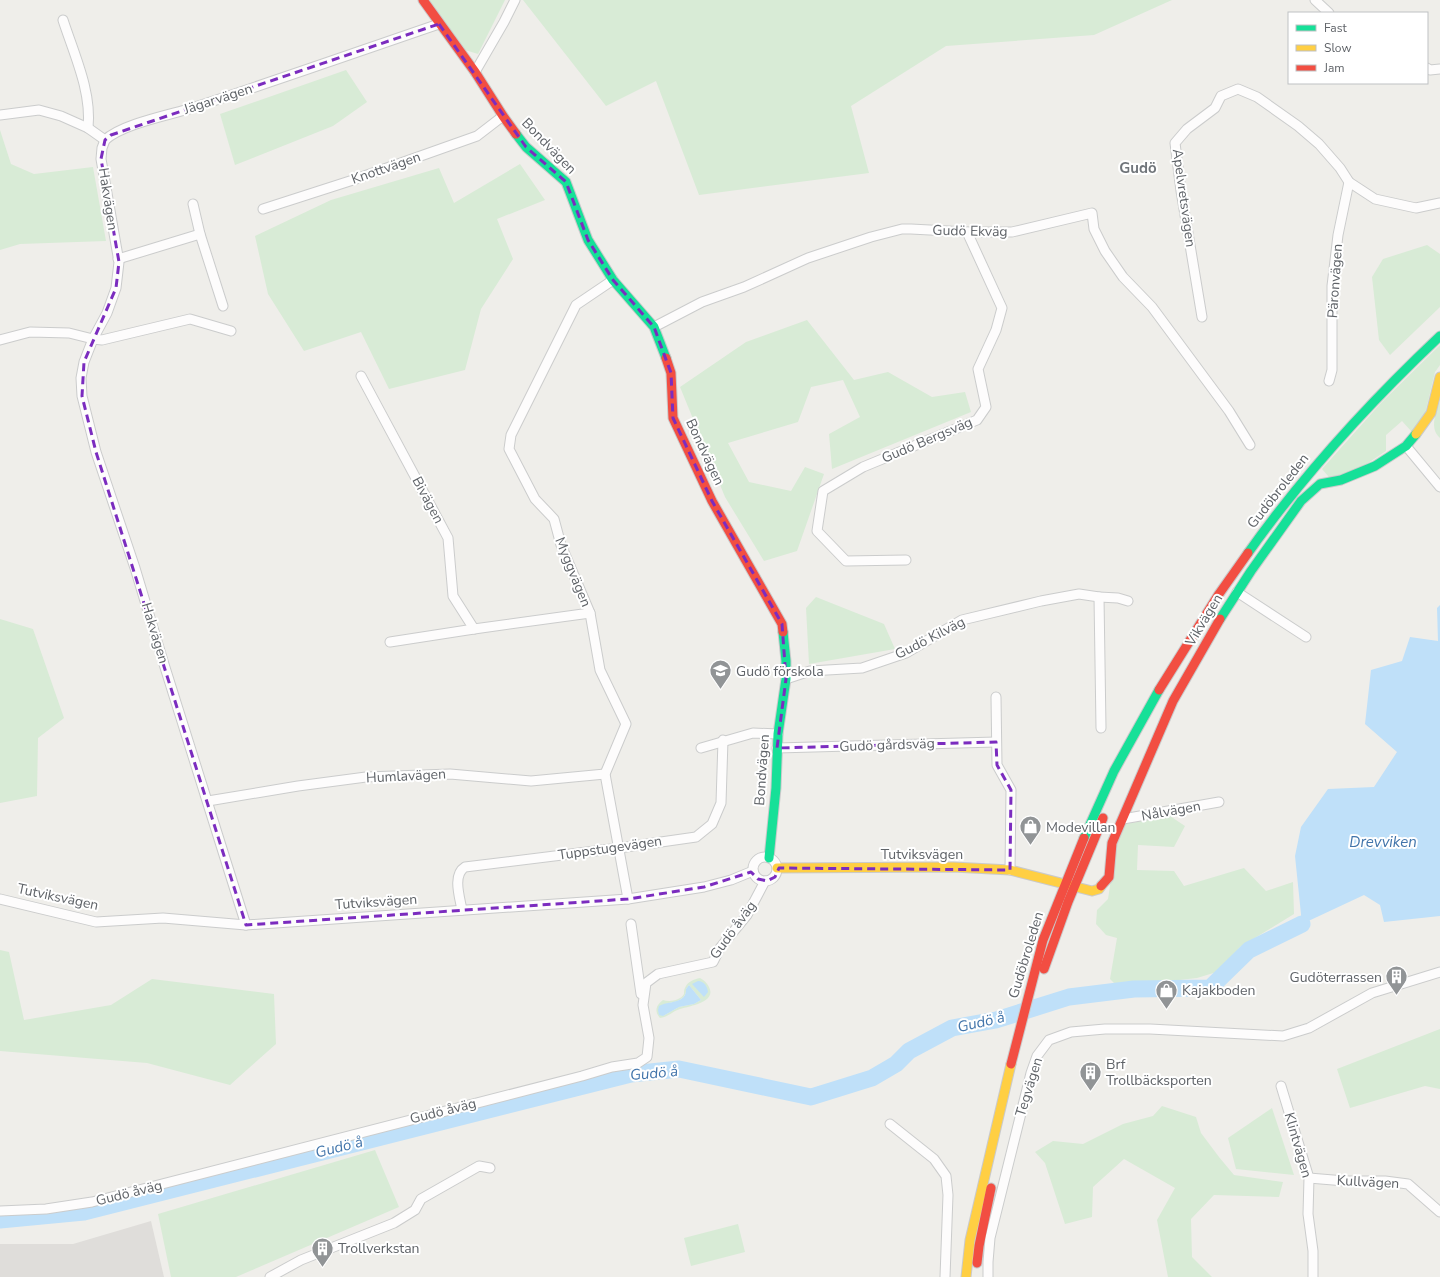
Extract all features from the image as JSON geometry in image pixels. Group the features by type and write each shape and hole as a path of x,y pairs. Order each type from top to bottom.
{"street":[{"name":"Bondvägen","path":"423,0 475,72 503,116 526,146 566,182 588,240 613,280 654,327 671,373 673,418 712,501 782,624 786,661 786,679 778,734 776,788 769,858"},
{"path":"475,72 515,0"},
{"path":"1315,0 1328,12"},
{"path":"63,20 88,97 90,117 88,128"},
{"name":"Jägarvägen","path":"105,140 124,128 192,108 439,24"},
{"path":"1428,69 1430,70 1440,69"},
{"name":"Apelvretsvägen","path":"1202,317 1181,191 1175,143 1187,129 1215,108 1221,96 1238,89 1257,97 1298,126 1320,144 1340,168 1349,182 1375,198 1416,208 1440,204"},
{"path":"0,115 39,110 61,116 88,128 105,140"},
{"name":"Knottvägen","path":"264,209 353,180 477,136 503,116"},
{"name":"Hakvägen","path":"105,140 102,148 101,159 118,259 116,288 107,313 93,339 84,362 81,378 82,396 92,437 135,568 246,926"},
{"name":"Päronvägen","path":"1329,381 1332,370 1332,286 1338,235 1349,182"},
{"path":"193,204 200,234 223,306"},
{"name":"Gudö Ekväg","path":"654,327 702,302 744,287 808,258 871,237 902,229 967,232 1012,232 1092,213 1094,229 1105,251 1123,277 1152,307 1229,411 1250,445"},
{"name":"Gudö Bergsväg","path":"906,560 846,561 817,531 823,491 863,467 977,420 986,407 978,369 996,330 1002,308 967,232"},
{"path":"118,259 200,234"},
{"name":"Myggvägen","path":"605,774 626,724 600,670 590,613 561,545 554,519 536,499 509,449 511,435 576,305 613,280"},
{"path":"0,340 30,332 69,333 102,340 190,320 231,331"},
{"name":"Gudöbroleden","path":"966,1277 970,1240 1030,1001 1052,943 1069,886 1163,683 1219,594 1275,515 1337,440 1406,368 1440,336"},
{"name":"Bivägen","path":"361,376 446,535 453,596 474,629"},
{"name":"Vikvägen","path":"1069,886 1092,891 1099,889 1109,877 1112,843 1173,701 1225,610 1301,502 1320,484 1341,480 1374,466 1406,446 1431,413 1440,377"},
{"path":"1406,446 1440,487"},
{"path":"1237,592 1306,637"},
{"name":"Gudö Kilväg","path":"786,679 810,672 862,668 906,653 962,620 1042,601 1079,594 1118,598 1128,601"},
{"path":"1099,597 1101,728"},
{"path":"390,642 590,613"},
{"path":"996,697 997,765 1011,790 1010,870"},
{"path":"701,748 723,740 752,733 778,734"},
{"name":"Tuppstugevägen","path":"462,910 458,878 460,870 465,867 696,837 712,824 722,803 723,740"},
{"name":"Gudö gårdsväg","path":"777,748 996,742"},
{"name":"Humlavägen","path":"208,801 298,786 366,777 450,774 531,781 605,774"},
{"path":"605,774 628,899"},
{"name":"Nålvägen","path":"1123,819 1219,802"},
{"path":"764,857 773,860 777,868 775,877 772,880 765,881 758,879 753,871 756,862 764,857"},
{"name":"Tutviksvägen","path":"777,868 952,867 1010,870 1069,886"},
{"name":"Tutviksvägen","path":"0,899 96,922 163,918 246,926 628,899 704,888 731,880 753,871"},
{"name":"Gudö åväg","path":"0,1211 46,1209 92,1202 612,1067 638,1063 647,1058 650,1038 643,1005 646,983 658,974 713,962 720,948 747,915 765,881"},
{"path":"631,924 643,1005"},
{"name":"Tegvägen","path":"988,1277 990,1238 1031,1073 1037,1056 1050,1040 1071,1032 1105,1029 1150,1029 1283,1036 1309,1028 1372,993 1440,972"},
{"name":"Gudöbroleden","path":"975,1277 978,1246 1022,1028"},
{"name":"Klintvägen","path":"1280,1086 1309,1178 1308,1214 1313,1251 1313,1277"},
{"path":"890,1124 934,1159 946,1176 948,1195 945,1277"},
{"path":"270,1277 301,1260 394,1223 415,1210 421,1199 480,1166 490,1168"},
{"name":"Kullvägen","path":"1309,1178 1345,1181 1385,1181 1408,1184 1440,1212"}],"highlighted area":[{"path":"439,24 526,147 566,182 588,240 613,280 654,327 671,373 673,418 712,501 782,624 786,679 777,748 996,742 997,765 1011,790 1010,870 779,868 775,877 767,881 758,879 751,872 704,887 628,899 246,925 96,452 82,396 84,362 116,288 119,262 101,159 105,140 111,135"}],"shaded area":[{"path":"151,1221 164,1277 0,1277 0,1244 73,1244"}],"green space":[{"path":"429,0 505,0 478,54 465,50"},
{"path":"523,0 1172,0 1094,35 946,46 851,106 869,173 699,195 656,81 606,106"},
{"path":"346,70 367,102 333,126 235,165 220,114"},
{"path":"0,130 11,164 34,174 93,167 106,241 20,244 0,250"},
{"path":"520,164 545,200 497,219 513,259 481,309 465,370 389,389 361,332 304,351 268,294 255,236 331,200 439,168 454,203"},
{"path":"1427,245 1440,254 1440,307 1390,355 1379,340 1372,277 1383,259"},
{"path":"807,320 854,380 888,372 932,397 965,392 971,412 832,469 829,434 860,417 843,380 811,387 798,422 728,443 749,482 791,491 805,467 824,474 797,551 764,561 725,497 680,387 746,342"},
{"path":"1440,345 1440,365 1435,372 1425,414 1412,432 1402,421 1386,435 1386,451 1356,471 1329,477 1322,469 1381,403"},
{"path":"1440,401 1440,438 1435,430 1434,420"},
{"path":"816,597 884,624 895,649 809,664 806,608"},
{"path":"0,619 33,629 64,718 38,738 37,796 0,803"},
{"path":"1170,816 1185,826 1174,847 1138,845 1137,870 1174,871 1184,886 1244,868 1266,891 1293,882 1294,914 1240,947 1220,971 1197,978 1118,987 1110,979 1117,938 1106,935 1096,924 1097,910 1108,899 1116,846 1126,824"},
{"path":"0,950 9,952 24,1020 111,1005 152,979 274,994 276,1044 230,1085 147,1063 0,1051"},
{"path":"698,978 703,980 708,986 710,992 706,1000 696,1005 677,1010 660,1018 656,1011 657,1006 663,1000 671,1001 680,998 684,994 687,984","holes":["689,985 701,1000 694,1004 679,1007 663,1016 667,1003 683,998"]},
{"path":"1440,1029 1440,1089 1425,1086 1350,1108 1337,1069"},
{"path":"1162,1106 1196,1117 1201,1133 1234,1175 1283,1182 1279,1197 1214,1195 1191,1219 1192,1257 1212,1277 1168,1277 1157,1220 1175,1188 1124,1159 1093,1187 1092,1217 1065,1224 1045,1163 1035,1152 1053,1141 1083,1144 1123,1124 1153,1116"},
{"path":"1272,1108 1294,1175 1236,1169 1228,1138"},
{"path":"375,1150 399,1207 236,1277 171,1277 158,1214"},
{"path":"738,1224 745,1252 691,1266 684,1238"}],"water":[{"name":"Drevviken","path":"1440,605 1440,916 1384,922 1380,905 1364,895 1302,924 1295,856 1301,827 1328,789 1374,787 1397,752 1365,724 1371,670 1402,661 1410,637 1438,641 1437,608"},
{"path":"698,981 704,983 707,988 708,992 704,997 692,984"},
{"path":"689,985 701,1000 694,1004 679,1007 663,1016 659,1015 659,1006 680,1000 685,994"}],"waterway":[{"name":"Gudö å","path":"0,1220 84,1212 631,1074 679,1069 811,1097 872,1078 896,1064 909,1051 952,1028 996,1020 1069,997 1134,989 1210,988 1249,950 1302,924"}],"traffic: fast":[{"path":"516,134 526,147 566,182 588,240 613,280 654,327 666,358"},
{"path":"1248,553 1292,495 1338,440 1388,387 1440,336"},
{"path":"1220,619 1251,571 1301,501 1320,484 1341,480 1375,466 1406,446 1416,434"},
{"path":"769,858 776,788 778,734 786,679 783,632"},
{"path":"1084,838 1114,771 1159,690"}],"traffic: slow":[{"path":"1416,434 1431,413 1440,377"},
{"path":"777,868 953,867 1010,870 1092,891 1099,889 1101,886"},
{"path":"966,1277 970,1240 1011,1064"}],"traffic: jam":[{"path":"423,0 475,72 516,134"},
{"path":"666,358 671,373 673,418 712,501 782,624 783,632"},
{"path":"1159,690 1219,594 1248,553"},
{"path":"1101,886 1109,877 1112,843 1173,701 1220,619"},
{"path":"1044,969 1068,902 1103,818"},
{"path":"1011,1064 1043,940 1084,838"},
{"path":"977,1263 991,1188"}],"place":[{"name":"Gudö förskola","path":"721,690"},
{"name":"Modevillan","path":"1030,846"},
{"name":"Gudöterrassen","path":"1397,996"},
{"name":"Kajakboden","path":"1166,1010"},
{"name":"Brf Trollbäcksporten","path":"1091,1092"},
{"name":"Trollverkstan","path":"322,1268"}],"district":[{"name":"Gudö","path":"1138,168"}]}
